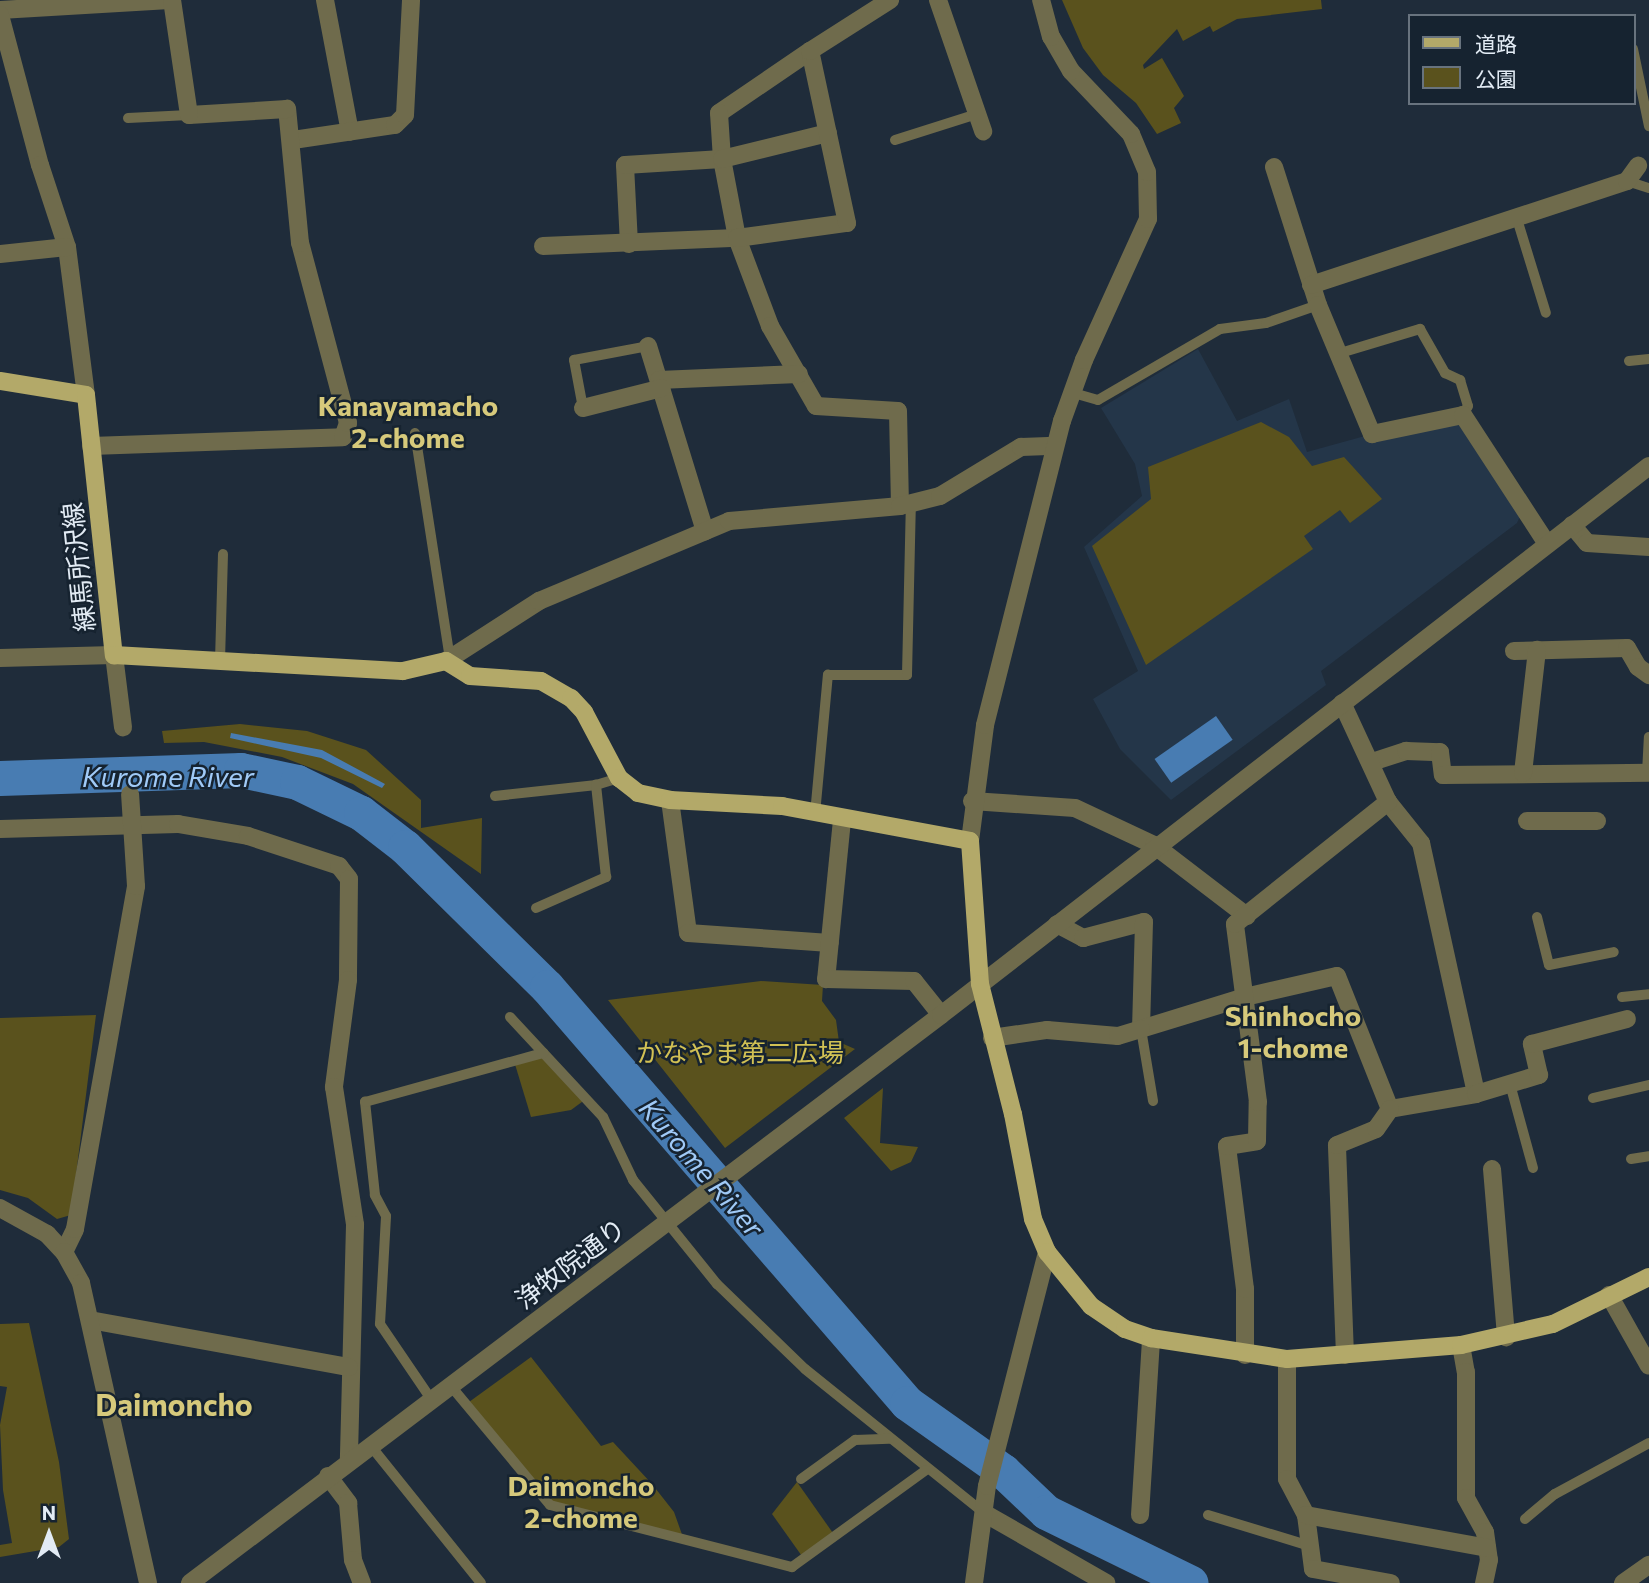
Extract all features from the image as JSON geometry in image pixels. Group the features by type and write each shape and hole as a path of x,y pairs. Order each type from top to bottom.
{"main road":[{"path":"0,381 86,395"},
{"name":"練馬所沢線","path":"86,395 114,654 403,671 448,660"},
{"path":"448,660 470,676 541,681 564,693 594,726 620,778 638,793 670,800 782,806 842,820 970,841 980,984 1013,1114 1033,1219 1047,1252 1095,1310 1151,1338 1287,1359 1461,1345 1506,1337 1553,1324 1649,1277"}],"street":[{"path":"86,395 67,247 1,20 171,0 189,115 287,109 293,140 300,243 348,423 343,437 91,446"},
{"path":"325,0 350,132"},
{"path":"293,140 395,125 405,115 411,0"},
{"path":"890,0 724,106 719,113 722,159 737,238 770,326 816,406 898,411 906,504"},
{"path":"938,0 980,122"},
{"path":"970,841 972,801 985,725 1070,392 1142,241 1150,195 1147,172 1131,134 1071,71 1051,37 1041,0"},
{"path":"544,246 737,238 847,223 810,51"},
{"path":"629,244 625,164 722,159 828,133"},
{"path":"1274,166 1318,305 1372,434 1463,415 1547,544"},
{"path":"1311,285 1626,181 1638,166"},
{"path":"0,254 67,247"},
{"path":"648,346 705,531"},
{"path":"583,408 661,384 799,374"},
{"path":"448,660 539,601 747,516 906,504 940,496 1021,447 1055,446"},
{"name":"浄牧院通り","path":"190,1583 370,1444 696,1202 941,1015 1154,845 1649,466"},
{"path":"1572,525 1587,543 1649,547"},
{"path":"1514,651 1626,648 1638,667 1649,675"},
{"path":"1523,773 1537,650"},
{"path":"0,658 114,654 123,727"},
{"path":"1342,703 1372,762 1388,802 1421,843 1476,1094"},
{"path":"1372,762 1406,751 1440,752 1443,775 1648,773"},
{"path":"64,1252 75,1229 136,886 129,824 130,794"},
{"path":"670,800 688,933 830,943"},
{"path":"972,801 1075,808 1154,845 1247,916"},
{"path":"1245,1354 1245,1289 1227,1146 1257,1141 1258,1102 1235,924 1388,802"},
{"path":"842,820 826,979 914,981 941,1015"},
{"path":"1527,821 1597,821"},
{"path":"0,829 177,824 248,836 340,866 349,879 348,980 334,1087 355,1225 349,1367 349,1460"},
{"path":"1057,924 1083,938 1144,922 1141,1030"},
{"path":"992,1038 1047,1031 1118,1037 1245,998 1336,976 1390,1109"},
{"path":"1345,1354 1337,1144 1376,1129 1390,1109 1476,1094 1539,1075 1532,1044 1627,1019"},
{"path":"1492,1169 1506,1337"},
{"path":"0,1208 32,1222 64,1252 81,1283 148,1583"},
{"path":"974,1583 987,1486 1047,1252"},
{"path":"1609,1295 1649,1366"},
{"path":"90,1321 349,1367"},
{"path":"1140,1515 1151,1338"},
{"path":"1461,1345 1466,1372 1466,1498 1488,1548 1484,1583"},
{"path":"1287,1359 1287,1479 1306,1515 1313,1569 1391,1583"},
{"path":"328,1476 348,1503 353,1560 362,1583"},
{"path":"984,1513 1106,1583"},
{"path":"1306,1515 1488,1548"},
{"path":"1623,1583 1649,1565"}],"lane":[{"path":"1635,60 1649,126"},
{"path":"128,118 189,115"},
{"path":"895,140 980,122"},
{"path":"1626,181 1649,188"},
{"path":"1517,219 1546,313"},
{"path":"1070,392 1098,400 1220,329 1266,323 1318,305"},
{"path":"1337,354 1420,329 1445,373 1460,380 1468,406 1463,415"},
{"path":"583,408 574,360 648,346"},
{"path":"1629,361 1649,359"},
{"path":"415,433 448,660"},
{"path":"815,814 828,675 907,675 906,504"},
{"path":"220,661 223,554"},
{"path":"1648,773 1649,737"},
{"path":"495,796 596,785 620,778"},
{"path":"536,908 606,877 596,785"},
{"path":"1536,917 1549,965 1614,952"},
{"path":"1622,997 1649,994"},
{"path":"510,1017 603,1117 634,1180 717,1284 805,1369 926,1470 984,1513"},
{"path":"1141,1030 1153,1101"},
{"path":"431,1399 380,1324 386,1216 375,1195 365,1102 543,1053"},
{"path":"1510,1084 1533,1168"},
{"path":"1592,1098 1649,1085"},
{"path":"1631,1159 1649,1156"},
{"path":"450,1385 550,1505 792,1567 926,1470"},
{"path":"801,1479 855,1440 889,1439"},
{"path":"1525,1518 1555,1494 1649,1443"},
{"path":"370,1444 481,1583"},
{"path":"1208,1515 1310,1546"}],"shaded area":[{"path":"1198,349 1237,421 1289,399 1307,452 1365,436 1369,442 1458,422 1521,514 1517,523 1321,671 1326,685 1171,800 1120,749 1093,699 1138,671 1084,547 1142,496 1135,464 1101,408"}],"green space":[{"path":"1062,0 1321,0 1322,9 1237,19 1213,32 1210,26 1183,41 1177,29 1143,65 1144,69 1162,58 1184,96 1174,108 1181,123 1157,134 1136,103 1103,75 1083,48"},
{"path":"1261,422 1289,437 1312,466 1344,457 1382,499 1350,523 1340,510 1304,536 1313,549 1146,665 1092,546 1151,499 1148,467"},
{"path":"240,724 307,731 366,750 421,800 421,828 482,818 481,874 353,784 282,757 204,742 164,743 162,731"},
{"name":"かなやま第二広場","path":"761,981 823,985 822,1001 836,1020 839,1042 855,1049 725,1148 608,1000"},
{"path":"96,1015 71,1215 57,1219 28,1198 0,1190 0,1018"},
{"path":"543,1053 586,1099 571,1110 531,1117 514,1061"},
{"path":"883,1088 880,1143 918,1147 911,1162 891,1171 844,1118"},
{"path":"29,1323 59,1462 69,1539 59,1547 0,1557 0,1545 12,1543 3,1490 0,1425 7,1387 0,1386 0,1324"},
{"path":"531,1357 601,1446 613,1442 652,1484 674,1512 684,1540 550,1505 469,1402"},
{"path":"797,1482 835,1536 804,1559 772,1514"}],"water":[{"path":"1216,716 1233,740 1171,783 1155,759"},
{"path":"231,733 322,750 385,784 382,788 321,758 230,738"}],"waterway":[{"name":"Kurome River","path":"0,778 241,770 297,782 361,813 405,847 547,987 907,1403 1003,1471 1046,1512 1191,1583"}],"district":[{"name":"Kanayamacho 2-chome","path":"408,421"},
{"name":"Shinhocho 1-chome","path":"1293,1031"},
{"name":"Daimoncho","path":"174,1404"},
{"name":"Daimoncho 2-chome","path":"581,1501"}]}
